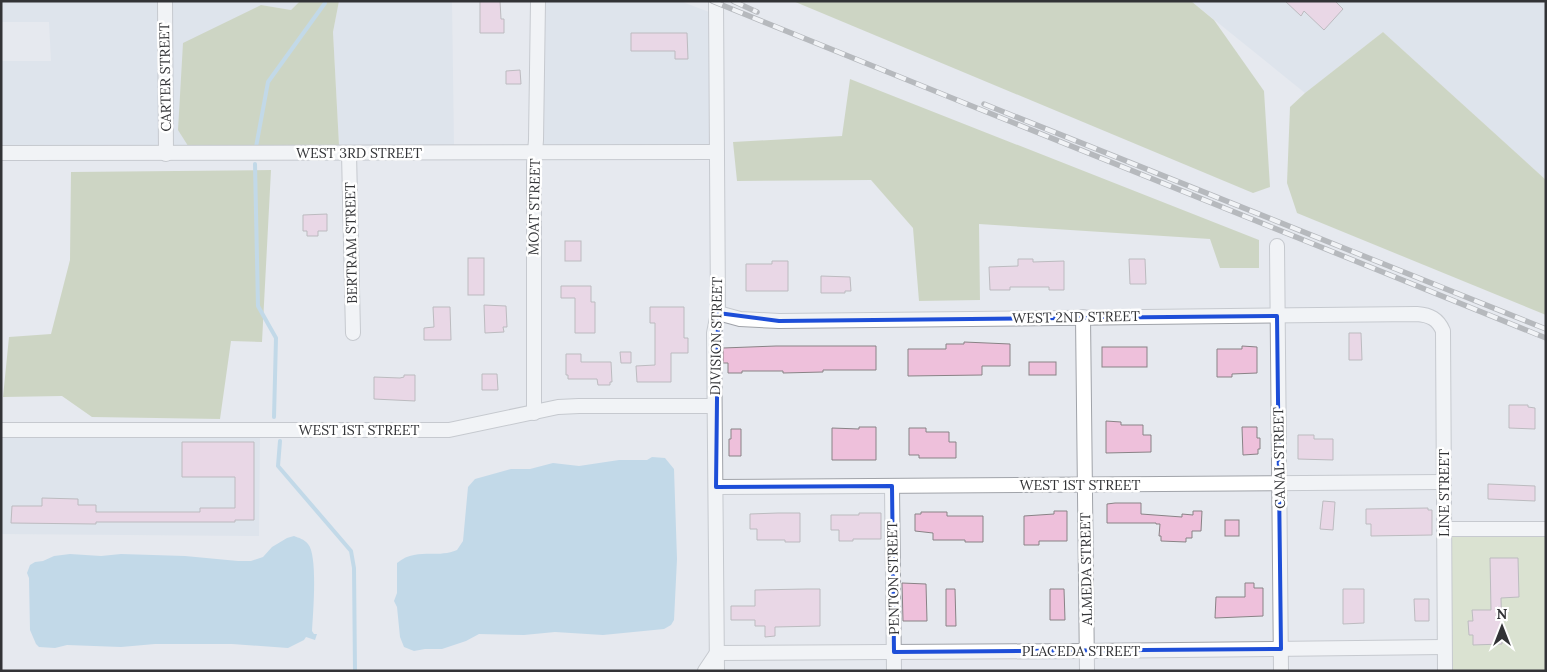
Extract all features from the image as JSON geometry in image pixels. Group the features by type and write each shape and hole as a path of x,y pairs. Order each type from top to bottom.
{"street":[{"name":"CARTER STREET","path":"165,1 166,154"},
{"name":"MOAT STREET","path":"534,413 535,153 538,1"},
{"name":"DIVISION STREET","path":"716,1 718,313 714,333 714,406 717,671"},
{"name":"WEST 3RD STREET","path":"1,153 717,152"},
{"name":"BERTRAM STREET","path":"349,153 353,332"},
{"name":"CANAL STREET","path":"1277,246 1281,671"},
{"name":"WEST 2ND STREET","path":"718,313 740,319 779,320 1417,314 1435,318"},
{"name":"ALMEDA STREET","path":"1083,317 1087,671"},
{"name":"LINE STREET","path":"1435,318 1443,331 1445,671"},
{"name":"WEST 1ST STREET","path":"1,430 449,430 558,407 714,406"},
{"name":"WEST 1ST STREET","path":"716,487 1444,482"},
{"name":"PENTON STREET","path":"892,486 894,671"},
{"path":"1444,529 1546,529"},
{"name":"PLACEDA STREET","path":"717,653 1444,647"},
{"path":"705,671 717,653"}],"highlighted area":[{"path":"718,313 779,321 1277,316 1281,649 894,652 892,486 716,487"}],"shaded area":[{"path":"1,1 300,1 291,10 261,5 190,149 1,148 1,61 51,61 49,22 1,22"},
{"path":"339,1 452,1 454,147 339,145 333,32"},
{"path":"545,1 680,1 709,12 709,146 541,146"},
{"path":"1191,1 1546,1 1546,180 1383,32 1305,93"},
{"path":"260,435 259,536 1,534 1,437"}],"green space":[{"path":"300,1 339,1 333,32 339,145 190,149 178,130 183,43 261,5 291,10"},
{"path":"793,1 1191,1 1214,20 1264,91 1270,187 1253,193"},
{"path":"1383,32 1546,180 1546,315 1297,213 1287,183 1290,107"},
{"path":"850,79 1259,240 1259,268 1220,268 1210,239 979,224 980,300 919,301 913,228 871,180 737,181 733,142 842,136"},
{"path":"271,170 262,342 231,341 220,419 92,417 62,396 3,397 9,337 51,334 70,260 71,172"},
{"path":"1451,534 1546,534 1546,671 1452,671"}],"water":[{"path":"652,457 665,458 674,469 677,559 674,620 671,625 664,629 603,635 555,632 524,635 479,634 466,641 442,649 414,651 404,647 400,637 397,607 394,601 397,593 397,563 412,555 442,554 457,550 463,541 468,487 475,479 511,469 530,469 553,463 579,466 619,460 647,460"},
{"path":"294,536 305,541 311,550 314,572 312,631 314,634 317,634 315,640 306,637 304,640 288,648 232,644 155,644 121,647 67,645 55,648 39,647 30,630 29,578 27,573 30,565 35,562 54,556 70,554 185,556 251,561 263,557 272,547"}],"building":[{"path":"480,1 500,1 501,19 504,19 504,33 480,33"},
{"path":"1285,1 1335,1 1343,9 1324,30 1304,11 1301,16"},
{"path":"631,33 687,33 688,59 675,59 675,51 631,51"},
{"path":"520,70 521,84 506,84 506,71"},
{"path":"327,214 327,231 318,231 318,236 307,236 307,231 303,231 303,215"},
{"path":"565,241 581,241 581,261 565,261"},
{"path":"468,258 484,258 484,295 468,295"},
{"path":"1018,259 1033,259 1033,262 1064,261 1064,290 1049,290 1049,287 1010,287 1010,290 990,290 989,267 1018,266"},
{"path":"1129,259 1145,259 1146,284 1130,284"},
{"path":"772,261 788,261 788,291 746,291 746,264 772,264"},
{"path":"821,276 850,277 851,291 845,291 845,293 821,293"},
{"path":"561,286 591,286 591,302 595,302 595,333 575,333 575,298 561,298"},
{"path":"484,305 506,306 507,327 503,327 504,332 485,333"},
{"path":"433,307 450,307 451,340 424,340 424,328 434,327"},
{"path":"650,307 684,307 684,338 688,338 688,353 671,353 671,382 637,382 636,366 655,365 655,323 650,323"},
{"path":"1349,333 1361,333 1362,360 1349,360"},
{"path":"964,342 1010,344 1010,366 982,366 982,375 908,376 908,349 946,349 946,344 964,344"},
{"path":"876,346 876,370 823,370 823,372 783,373 783,371 742,371 742,373 728,373 728,363 723,363 723,348"},
{"path":"1242,346 1257,347 1257,373 1217,377 1217,349 1242,349"},
{"path":"1102,347 1147,347 1147,367 1102,367"},
{"path":"620,352 631,352 631,363 621,363"},
{"path":"566,354 581,354 581,362 611,362 612,382 610,382 610,385 598,385 597,379 568,379 568,375 566,375"},
{"path":"1029,362 1056,362 1056,375 1029,375"},
{"path":"482,374 497,374 498,390 482,390"},
{"path":"404,375 415,375 415,401 374,399 374,377 400,378 404,377"},
{"path":"1509,405 1528,405 1528,407 1535,408 1535,429 1509,428"},
{"path":"1106,421 1121,422 1121,425 1143,425 1143,435 1151,435 1151,452 1106,453"},
{"path":"859,427 876,427 876,460 832,460 832,428 859,429"},
{"path":"1242,427 1257,427 1257,438 1260,438 1258,454 1243,455"},
{"path":"909,428 926,428 926,432 949,432 949,442 956,442 956,458 919,458 919,455 909,455"},
{"path":"731,429 741,429 741,456 729,456"},
{"path":"1298,435 1314,435 1314,439 1333,439 1333,460 1298,459"},
{"path":"182,442 254,442 254,520 235,520 235,522 96,522 96,524 11,523 12,506 42,506 42,498 78,499 78,505 96,505 96,512 200,512 200,508 235,508 235,477 182,477"},
{"path":"1488,484 1535,486 1535,501 1488,499"},
{"path":"1323,501 1335,502 1333,530 1320,529"},
{"path":"1141,503 1141,514 1182,517 1182,514 1193,515 1193,511 1202,511 1201,531 1192,531 1192,538 1186,538 1186,542 1161,541 1161,536 1159,536 1160,524 1107,523 1107,504"},
{"path":"1428,508 1428,510 1432,510 1432,535 1371,536 1371,524 1366,524 1366,509"},
{"path":"1054,511 1067,511 1067,541 1039,541 1039,545 1024,545 1024,516 1054,514"},
{"path":"921,512 947,512 947,516 983,516 983,542 933,540 933,533 915,531 915,514 921,514"},
{"path":"800,513 800,542 757,540 757,529 750,529 750,514"},
{"path":"859,513 881,513 881,539 839,541 839,530 831,530 831,515 859,515"},
{"path":"1225,520 1239,520 1239,536 1225,536"},
{"path":"1490,558 1518,558 1519,597 1501,598 1502,644 1473,645 1473,635 1469,635 1468,621 1473,621 1472,610 1491,610"},
{"path":"902,583 926,584 927,621 903,621"},
{"path":"1245,583 1254,583 1254,588 1263,588 1263,616 1215,618 1216,597 1245,597"},
{"path":"820,589 820,626 775,627 775,636 765,637 765,626 755,626 755,620 731,620 731,606 755,606 755,590"},
{"path":"946,589 955,589 956,626 946,626"},
{"path":"1050,589 1064,589 1065,620 1050,620"},
{"path":"1343,589 1364,589 1364,623 1343,624"},
{"path":"1414,599 1429,599 1429,621 1415,621"}],"waterway":[{"path":"256,147 268,82 325,1"},
{"path":"255,164 258,306 276,338 274,417"},
{"path":"280,441 278,466 351,551 354,568 355,671"}],"railway":[{"path":"712,1 1546,338"},
{"path":"733,1 757,12"},
{"path":"984,104 1546,329"}]}
